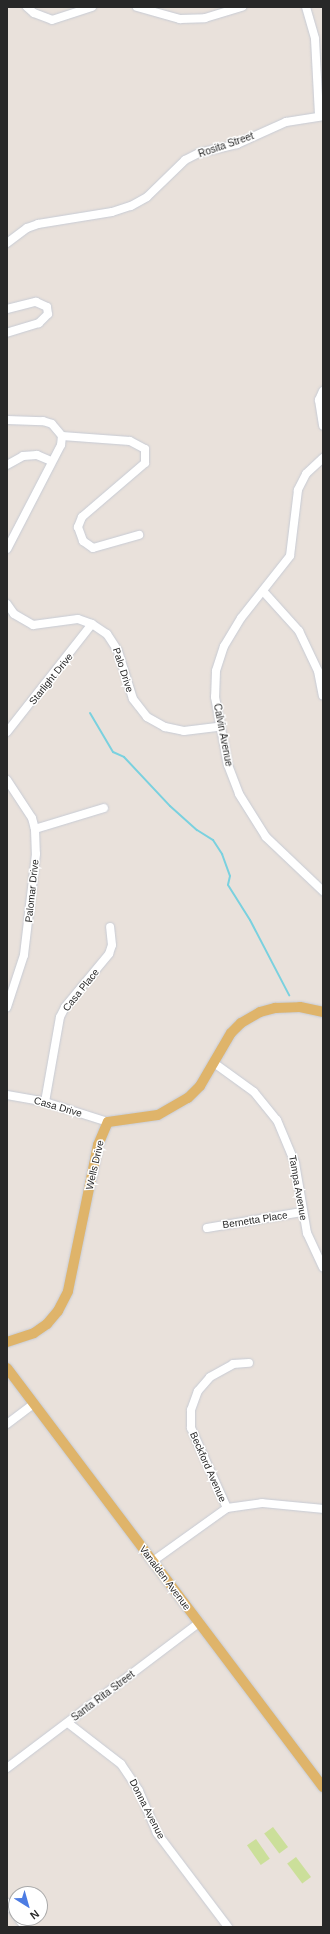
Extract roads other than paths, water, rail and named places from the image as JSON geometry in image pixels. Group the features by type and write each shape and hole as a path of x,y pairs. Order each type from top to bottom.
{"main road":[{"path":"108,1122 142,1118 173,1108 200,1086 214,1063 221,1046 231,1033 241,1023 260,1012 275,1008 300,1008 323,1012"},
{"name":"Wells Drive","path":"7,1342 34,1333 47,1324 58,1312 68,1291 98,1145 108,1122"},
{"name":"Vanalden Avenue","path":"7,1368 323,1787"}],"street":[{"path":"27,7 34,14 52,20 92,7"},
{"path":"137,7 180,19 205,18 242,7"},
{"path":"306,7 315,39 321,116"},
{"name":"Rosita Street","path":"7,243 27,228 38,224 112,212 131,206 146,197 172,170 194,156 237,144 286,122 321,116"},
{"path":"7,309 36,302 47,307 48,314 39,323 7,333"},
{"path":"323,391 319,400 323,426"},
{"path":"7,420 43,421 52,424 62,436 130,441 145,449 145,463 82,517 78,527 83,541 93,548 140,535"},
{"path":"7,549 51,461 61,445 62,436"},
{"path":"7,465 24,456 37,455 51,461"},
{"name":"Calvin Avenue","path":"323,458 306,474 298,490 290,556 241,618 224,646 216,672 215,697 228,765 253,818 279,850 323,890"},
{"path":"263,591 300,631 318,671 323,696"},
{"name":"Palo Drive","path":"7,604 14,614 33,625 78,619 92,624 107,634 113,642 133,699 147,717 165,727 184,731 220,727"},
{"name":"Starlight Drive","path":"7,732 92,624"},
{"name":"Palomar Drive","path":"7,780 26,807 35,829 36,854 28,933 15,987 7,1007"},
{"path":"35,829 104,808"},
{"name":"Casa Place","path":"45,1102 60,1017 65,1007 110,954 112,945 110,928"},
{"name":"Tampa Avenue","path":"214,1063 254,1092 277,1120 295,1162 302,1212 311,1246 323,1268"},
{"name":"Casa Drive","path":"7,1095 45,1102 108,1122"},
{"name":"Bernetta Place","path":"207,1228 302,1212"},
{"name":"Beckford Avenue","path":"227,1508 191,1428 191,1410 198,1391 210,1377 233,1364 249,1363"},
{"path":"7,1424 34,1404"},
{"path":"153,1561 227,1508 244,1504 262,1503 323,1509"},
{"name":"Santa Rita Street","path":"7,1768 199,1623"},
{"name":"Donna Avenue","path":"68,1723 121,1764 139,1791 157,1833 228,1927"}],"waterway":[{"path":"90,713 113,752 124,757 170,806 197,830 213,840 222,854 230,876 228,885 250,920 289,995"}]}
